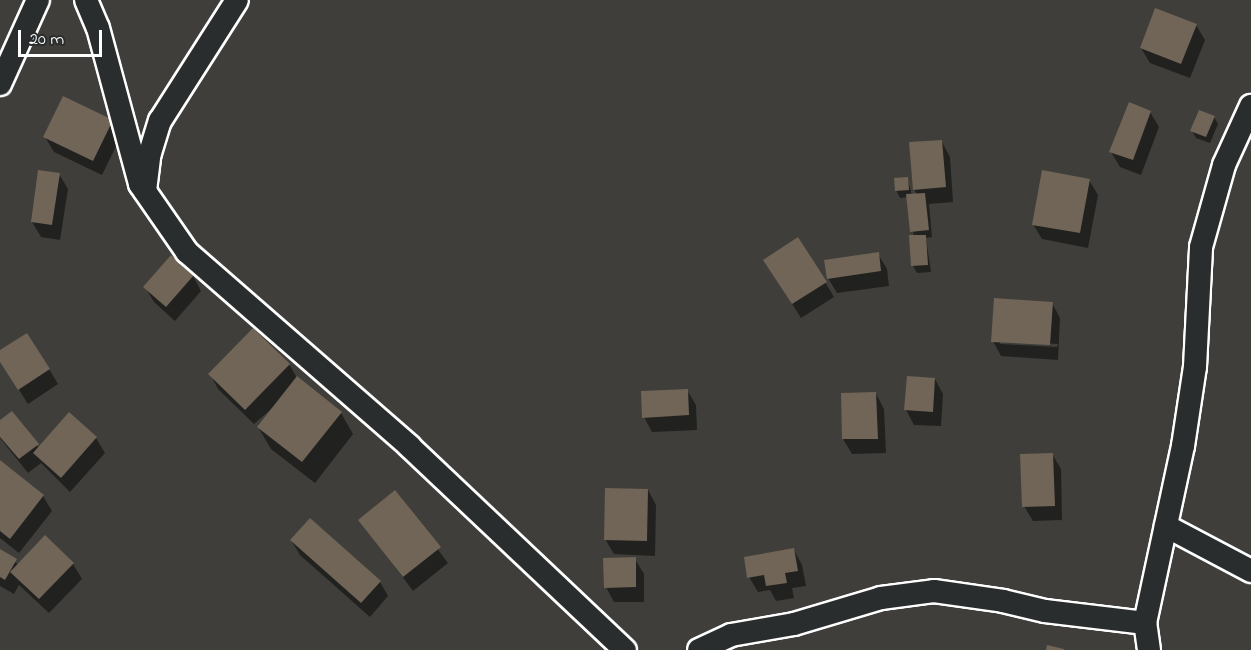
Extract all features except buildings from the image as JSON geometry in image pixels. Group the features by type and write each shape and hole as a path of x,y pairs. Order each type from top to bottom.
{"street":[{"path":"0,84 38,0"},
{"path":"86,0 98,28 133,165 145,192 187,252 409,446 625,650"},
{"path":"145,192 150,153 160,121 237,0"},
{"path":"1149,650 1145,623 1184,446 1195,367 1201,247 1224,165 1251,106"},
{"path":"1166,526 1251,571"},
{"path":"699,650 731,635 795,624 881,598 934,591 1003,601 1045,611 1145,623"}]}
